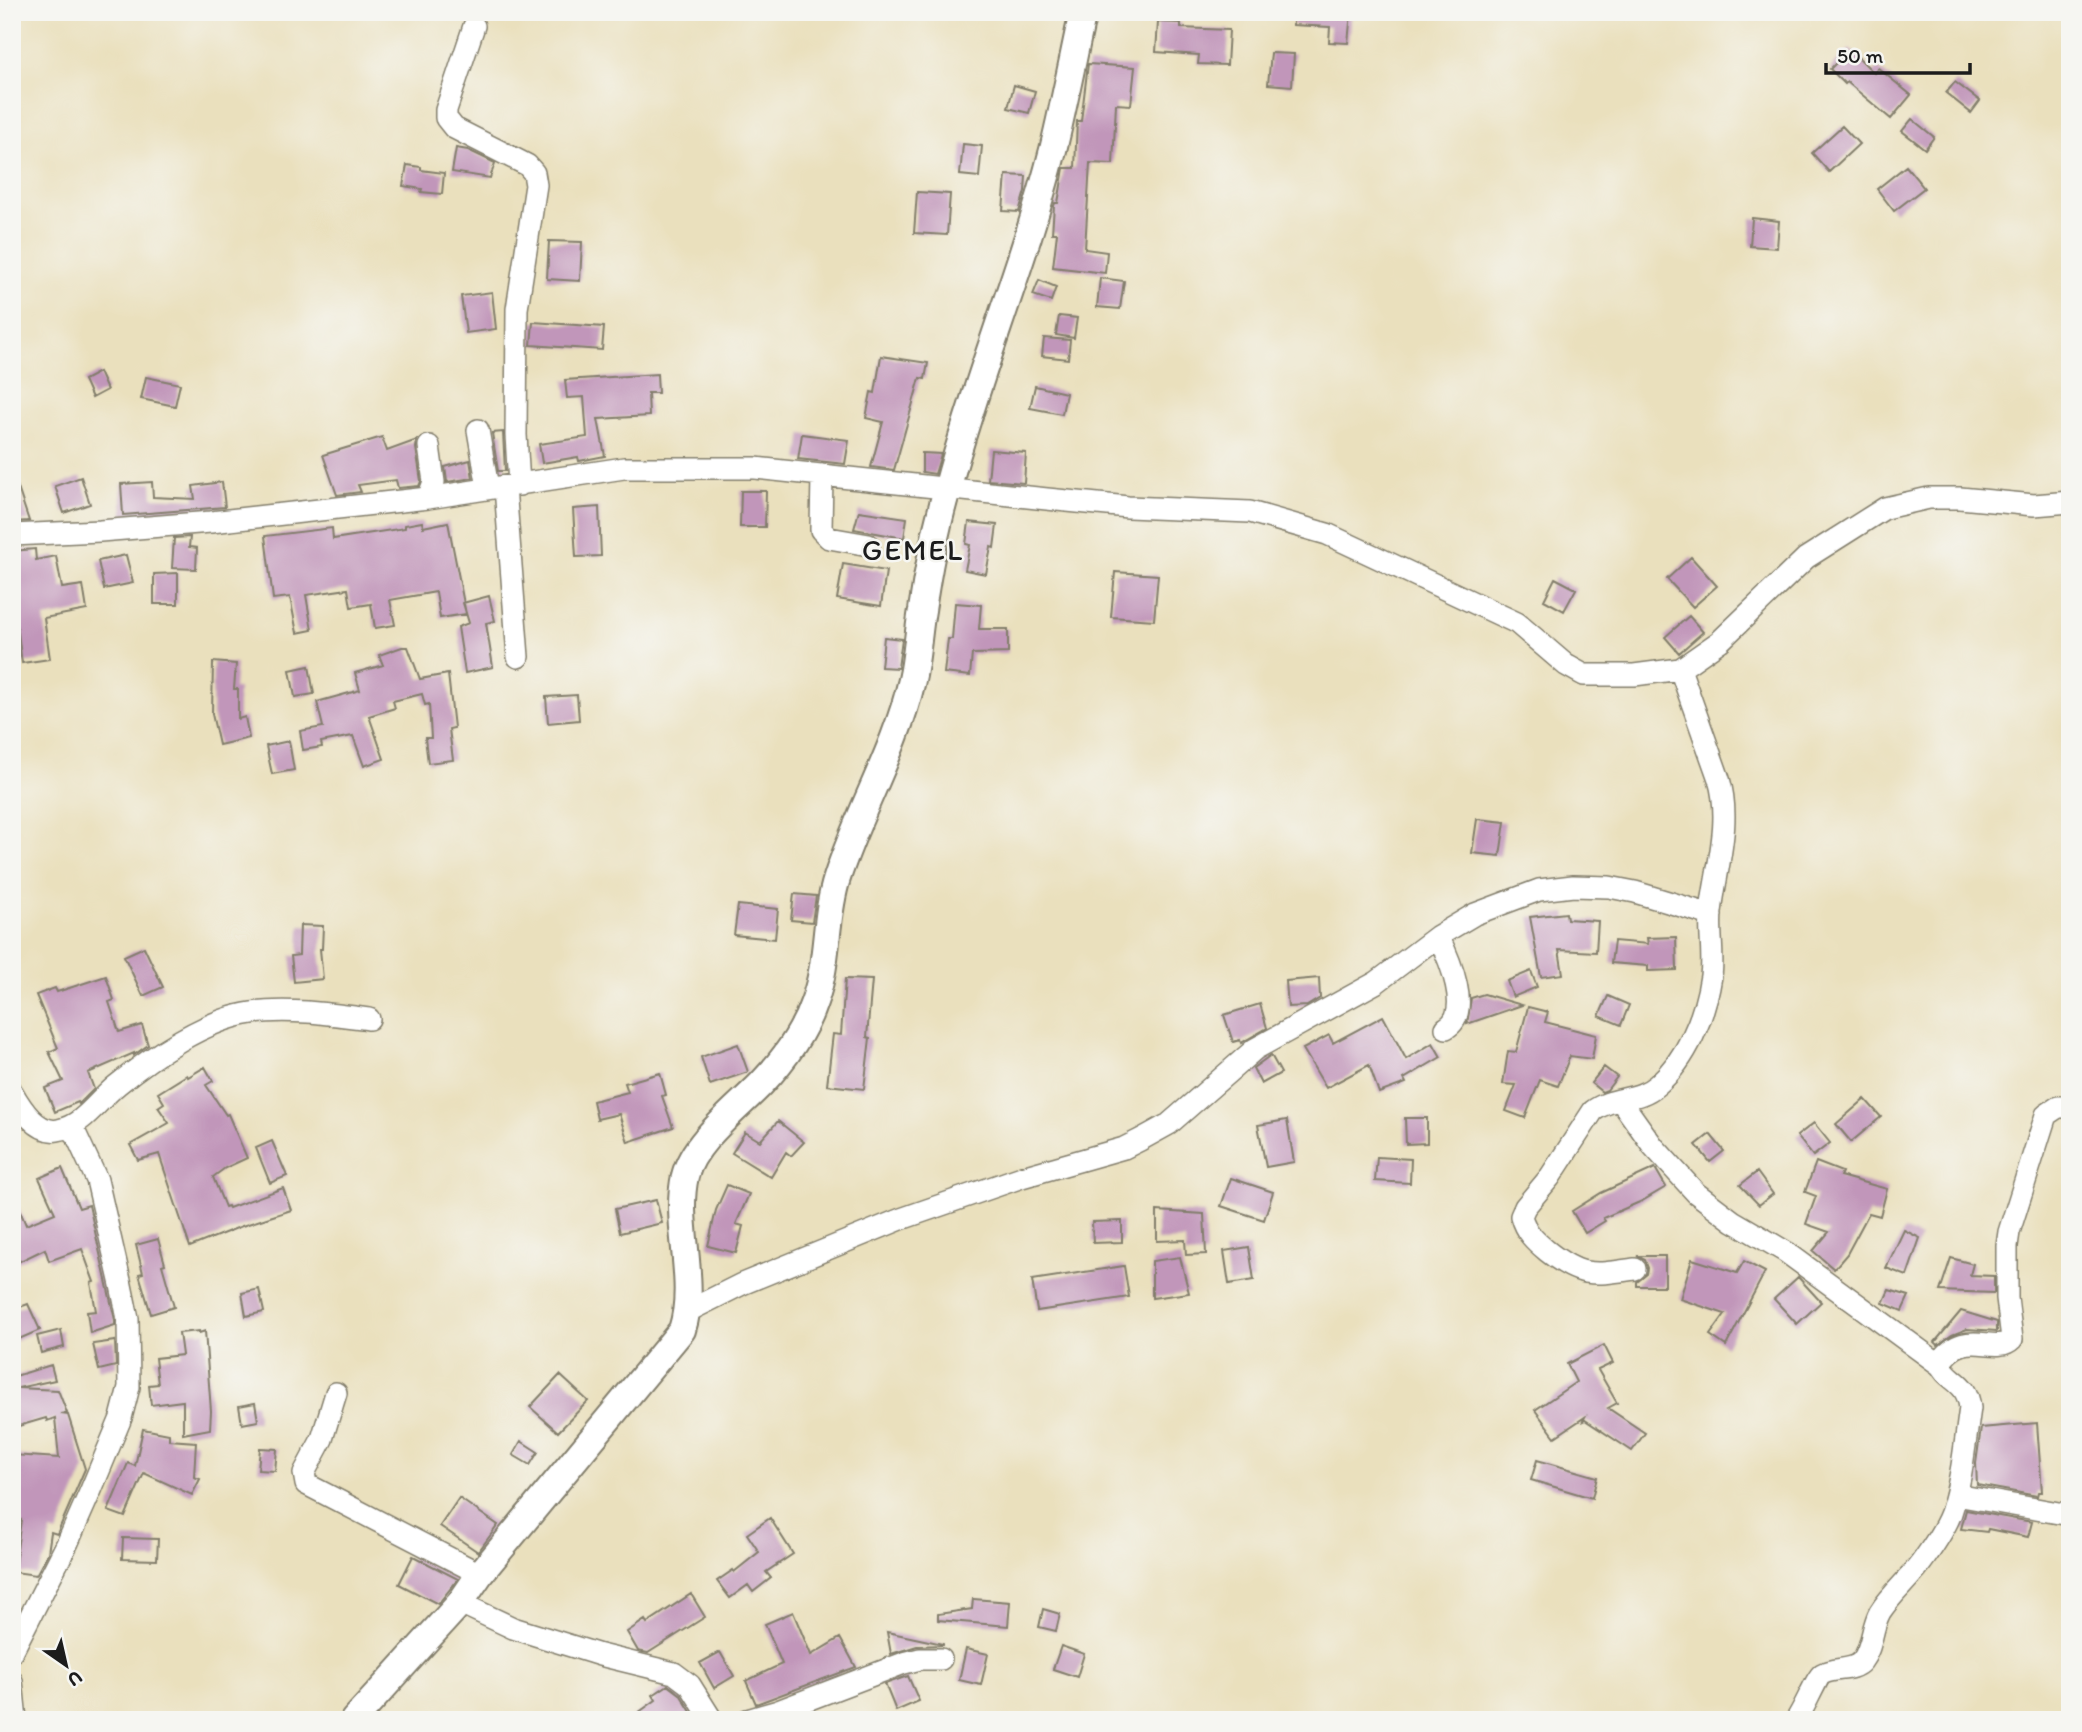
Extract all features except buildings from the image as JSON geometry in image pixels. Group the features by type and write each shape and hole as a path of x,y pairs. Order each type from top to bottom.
{"street":[{"path":"354,1720 460,1603 480,1574 682,1330 686,1312 684,1177 708,1138 773,1071 813,1007 824,962 828,918 836,880 898,729 913,678 932,548 947,489 1049,161 1083,12"},
{"path":"474,26 446,110 446,118 454,128 527,165 534,173 536,186 517,309 516,435 504,487 519,657"},
{"path":"478,430 504,487"},
{"path":"428,498 433,482 429,446"},
{"path":"12,535 211,522 428,498 624,468 755,468 1128,506 1250,512 1327,534 1517,623 1566,665 1584,675 1634,675 1680,669 1720,641 1806,558 1885,508 1929,498 2034,505 2070,502"},
{"path":"822,475 821,530 830,538 869,545"},
{"path":"1634,1269 1602,1274 1581,1273 1565,1266 1534,1240 1521,1219 1525,1207 1550,1177 1593,1111 1604,1104 1634,1098 1656,1086 1680,1059 1692,1037 1711,977 1711,915 1724,831 1723,793 1680,669"},
{"path":"686,1312 742,1284 901,1219 1022,1177 1124,1148 1140,1140 1169,1124 1255,1049 1377,982 1438,936 1475,914 1498,905 1539,890 1573,886 1609,887 1711,915"},
{"path":"1438,936 1451,966 1460,1010 1456,1021 1446,1028"},
{"path":"12,1092 39,1126 55,1131 72,1126 140,1067 181,1041 225,1019 250,1013 273,1012 369,1019"},
{"path":"1621,1101 1653,1146 1696,1193 1733,1221 1786,1252 1940,1365 1969,1394 1970,1408 1956,1495 1950,1515 1924,1559 1882,1609 1864,1659 1859,1665 1819,1677 1805,1708 1796,1720"},
{"path":"1940,1365 1949,1352 1962,1344 2003,1345 2012,1339 2007,1298 2009,1232 2046,1115 2057,1107 2070,1107"},
{"path":"12,1651 68,1542 121,1418 129,1387 128,1319 121,1285 97,1180 72,1126"},
{"path":"336,1393 322,1439 304,1473 306,1484 480,1574"},
{"path":"1956,1495 2070,1515"},
{"path":"460,1603 526,1632 600,1655 674,1673 690,1685 712,1720"},
{"path":"747,1720 778,1711 904,1663 920,1659 941,1659"},
{"path":"12,1681 16,1720"}],"district":[{"name":"GEMEL","path":"913,550"}]}
